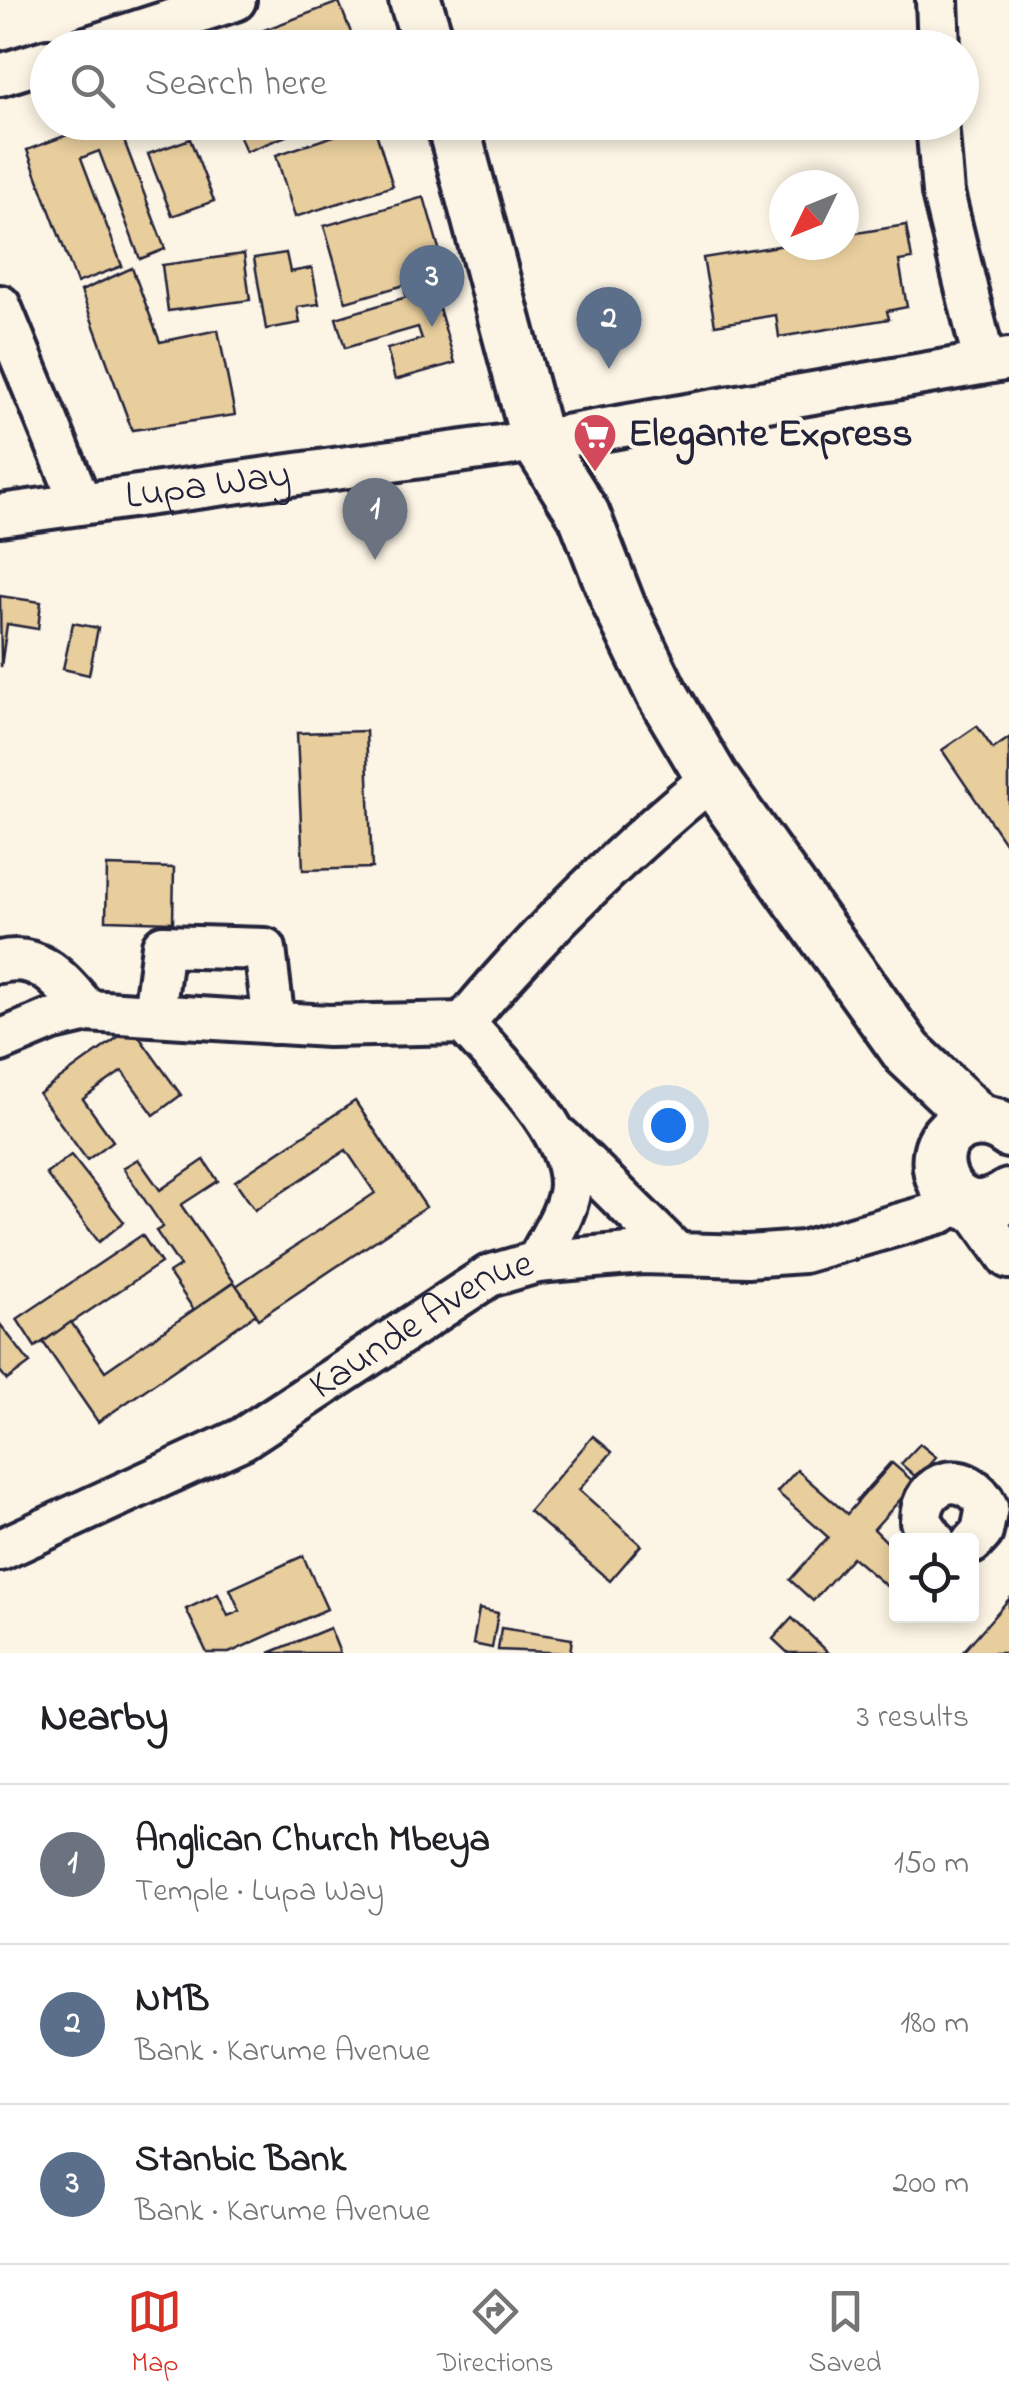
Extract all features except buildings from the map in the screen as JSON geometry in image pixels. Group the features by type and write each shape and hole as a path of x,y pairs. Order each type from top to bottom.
{"main road":[{"path":"416,0 425,30"},
{"path":"457,140 536,442 584,516 660,692 712,778 979,1156"}],"street":[{"path":"142,30 235,0"},
{"path":"937,0 938,30"},
{"path":"0,75 30,66"},
{"path":"939,140 943,193 997,360"},
{"path":"0,306 80,501"},
{"name":"Lupa Way","path":"0,515 80,501 536,442 997,360"},
{"path":"0,1042 18,1031 88,1011 274,1023 464,1023 537,940 649,830 712,778"},
{"path":"154,1014 164,946 265,949 274,1023"},
{"path":"0,962 21,958 40,964 88,1011"},
{"path":"464,1023 584,1167 675,1252"},
{"path":"536,1262 570,1185 551,1127"},
{"path":"979,1156 1009,1258"},
{"name":"Kaunde Avenue","path":"0,1550 242,1439 489,1276 536,1262 675,1252 748,1256 802,1252 880,1226 942,1212 979,1156"}],"place":[{"name":"Stanbic Bank","path":"432,327"},
{"name":"NMB","path":"609,369"},
{"name":"Elegante Express","path":"595,473"},
{"name":"Anglican Church Mbeya","path":"375,560"}]}
